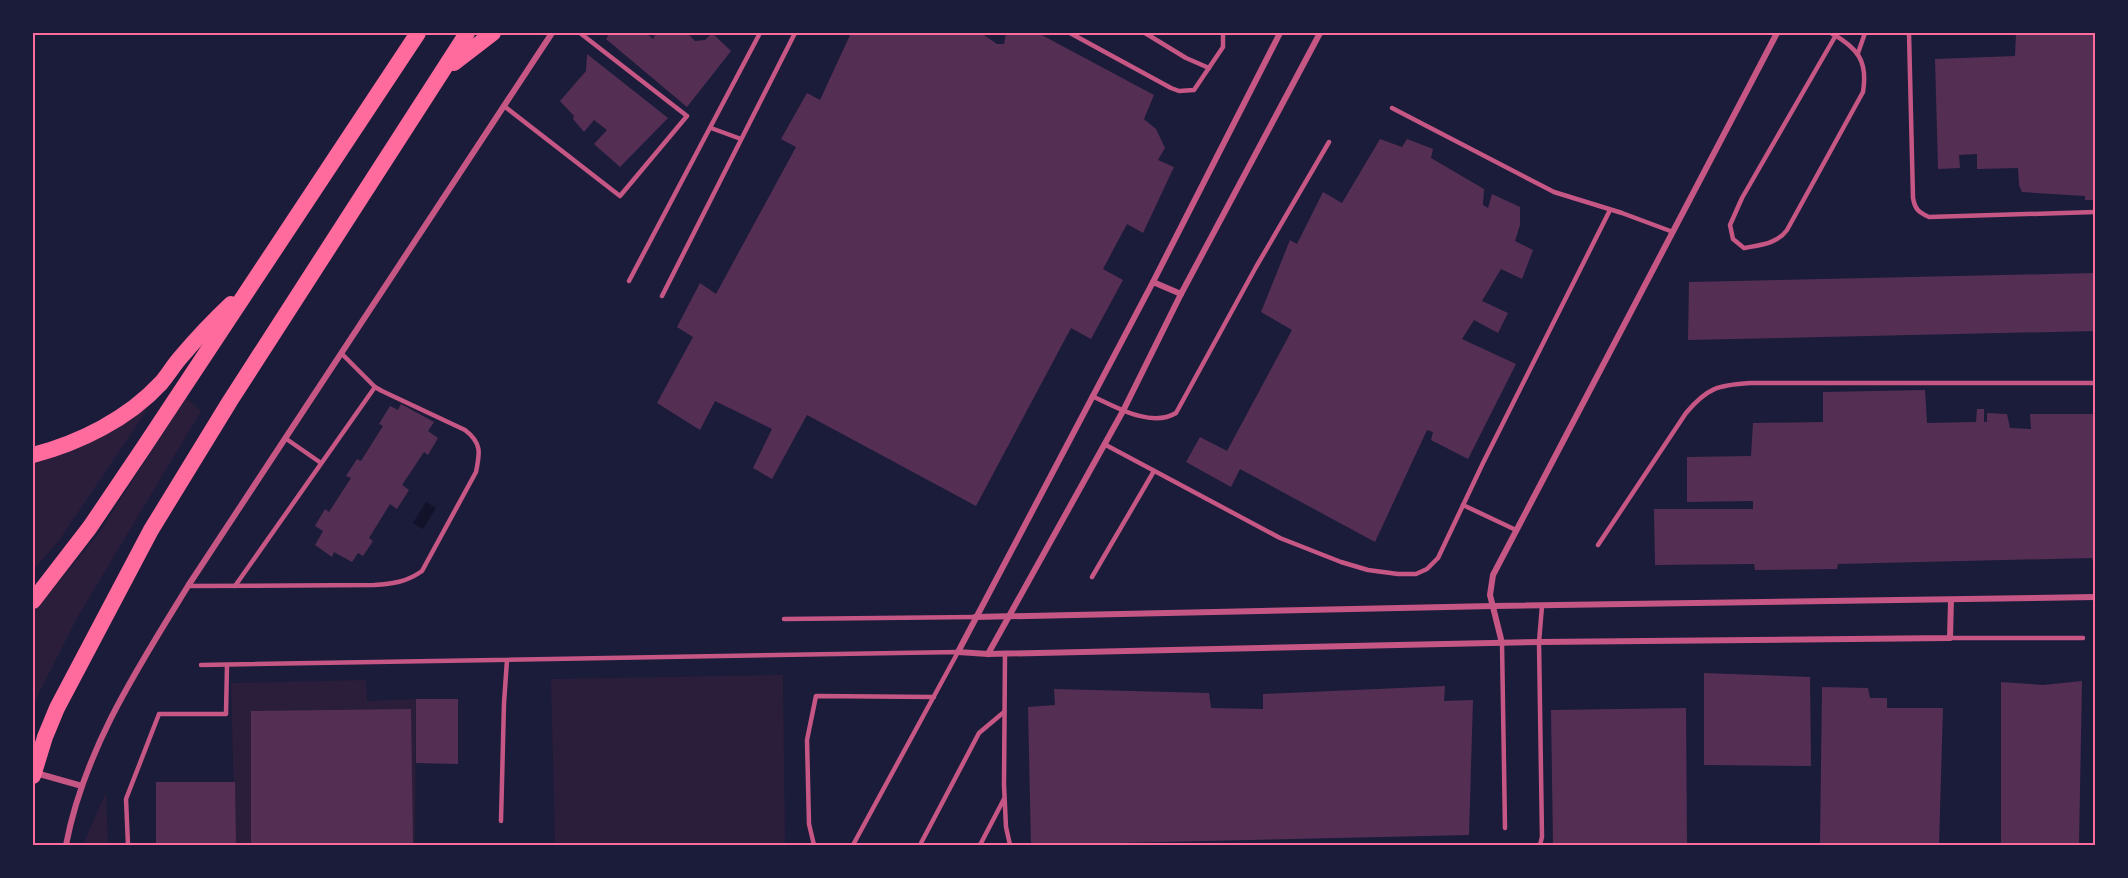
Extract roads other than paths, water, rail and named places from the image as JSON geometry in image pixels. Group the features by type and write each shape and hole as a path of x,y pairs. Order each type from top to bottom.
{"highway":[{"path":"33,775 57,708 151,530 230,401 467,33"},
{"path":"433,85 468,50 493,33"},
{"path":"33,601 90,527 409,44"},
{"path":"33,454 56,448 98,429 141,400 160,384 196,339 250,288"}],"street":[{"path":"66,845 82,786 119,702 188,586 552,33"},
{"path":"1280,33 1153,282 958,652 988,654 1539,642 1950,638 1951,600"},
{"path":"988,654 1123,411 1181,294 1320,33"},
{"path":"1502,643 1490,595 1492,574 1777,33"},
{"path":"1153,282 1181,294"},
{"path":"975,617 2095,597"},
{"path":"33,775 82,786"}],"lane":[{"path":"504,106 620,196 687,116 580,33"},
{"path":"629,281 760,33"},
{"path":"662,296 795,33"},
{"path":"1070,33 1179,91 1194,90 1223,47 1223,33"},
{"path":"1145,33 1209,68"},
{"path":"1858,53 1865,33"},
{"path":"1909,33 1913,198 1919,213 1929,217 2095,212"},
{"path":"1835,34 1858,53 1864,64 1863,92 1782,237 1744,248 1733,239 1731,225 1738,207 1835,34"},
{"path":"1392,108 1554,192 1673,232"},
{"path":"711,128 741,139"},
{"path":"1092,396 1123,411 1154,419 1167,418 1176,412 1256,267 1329,142"},
{"path":"1104,444 1280,538 1341,562 1368,570 1398,574 1416,574 1427,569 1438,558 1610,210"},
{"path":"188,586 395,584 411,579 422,571 476,472 479,457 478,445 474,437 465,430 375,387 341,353"},
{"path":"1598,544 1686,413 1700,397 1724,385 1750,383 2095,383"},
{"path":"235,586 375,387"},
{"path":"285,438 321,463"},
{"path":"1092,577 1154,471"},
{"path":"1463,504 1516,530"},
{"path":"1540,845 1542,837 1539,642 1542,606"},
{"path":"784,619 975,617"},
{"path":"1950,638 2083,638"},
{"path":"1502,643 1505,828"},
{"path":"201,664 958,652 853,845"},
{"path":"1005,653 1004,798 1010,845"},
{"path":"501,821 507,660"},
{"path":"128,845 126,800 159,714 226,714 226,665"},
{"path":"814,845 809,824 807,740 816,696 934,697"},
{"path":"920,845 979,733 1004,712"},
{"path":"980,845 1004,798"}]}
